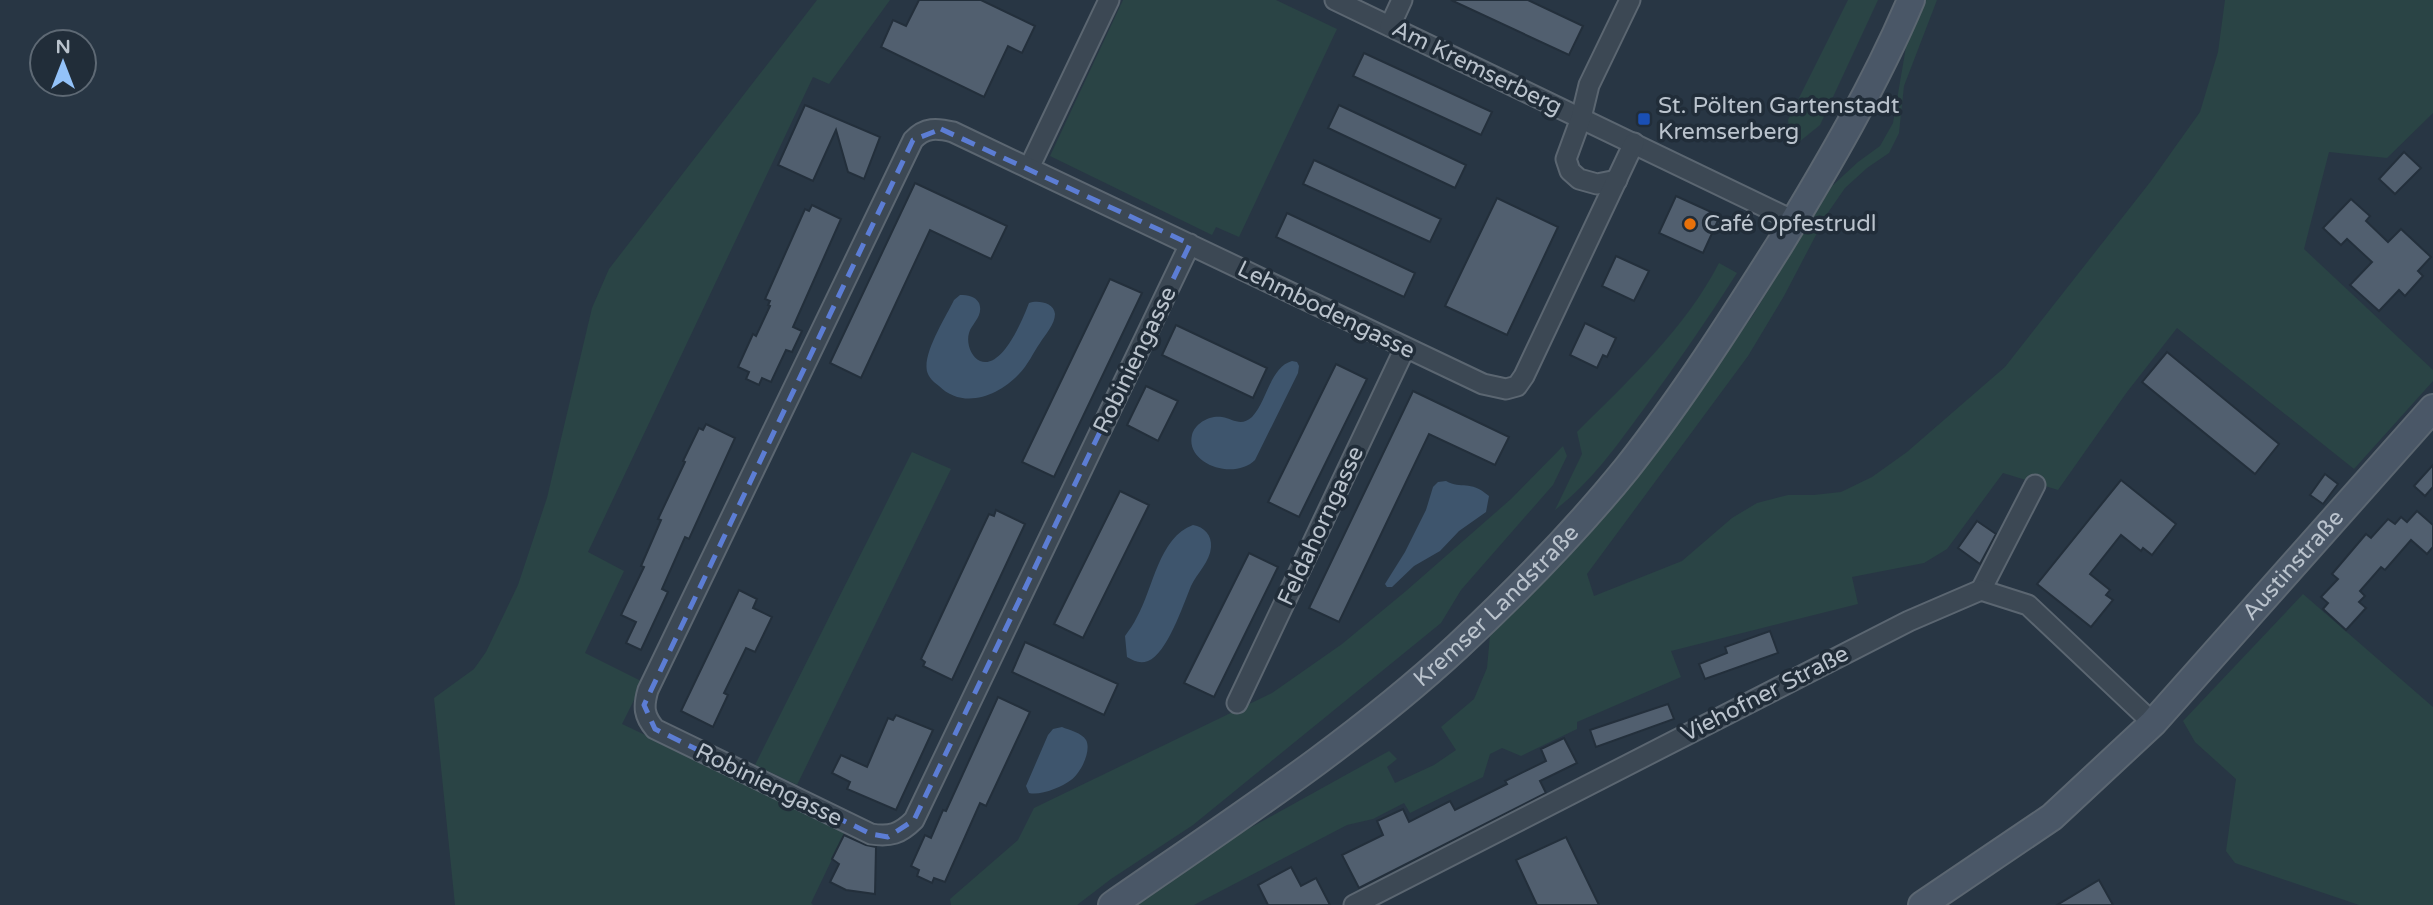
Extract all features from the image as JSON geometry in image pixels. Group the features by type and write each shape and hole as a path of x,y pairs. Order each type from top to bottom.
{"main road":[{"name":"Kremser Landstraße","path":"1112,905 1360,729 1458,646 1560,544 1627,467 1683,393 1739,309 1843,137 1878,72 1911,0"},
{"name":"Austinstraße","path":"1922,905 2052,817 2153,723 2433,408"}],"street":[{"path":"1029,168 1108,0"},
{"name":"Am Kremserberg","path":"1335,0 1794,221"},
{"path":"1390,26 1402,0"},
{"path":"1581,118 1589,85 1630,0"},
{"name":"Am Kremserberg","path":"1581,118 1566,159 1570,171 1579,179 1597,184 1617,180"},
{"name":"Lehmbodengasse","path":"929,129 953,132 1405,348 1483,384 1506,389 1517,386 1617,180"},
{"name":"Robiniengasse","path":"929,129 913,140 654,678 644,705 647,719 655,729 871,834 888,836 903,832 914,820 1190,244"},
{"path":"1617,180 1634,143"},
{"name":"Feldahorngasse","path":"1237,703 1405,348"},
{"path":"2035,485 1981,590 2028,605 2153,723"},
{"name":"Viehofner Straße","path":"1354,905 1909,621 1981,590"}],"highlighted area":[{"path":"941,129 1190,244 914,820 888,837 871,834 655,729 644,705 913,140"}],"green space":[{"path":"817,0 890,0 829,84 813,77 588,552 624,571 585,653 643,682 622,724 846,830 811,903 813,905 455,905 434,698 474,669 486,652 518,585 547,498 592,308 609,269"},
{"path":"1123,0 1276,0 1337,29 1239,237 1216,227 1212,235 1050,156"},
{"path":"1848,0 1878,0 1820,125 1799,142 1790,137 1788,120"},
{"path":"1924,0 1937,0 1904,86 1899,133 1889,153 1845,188 1827,214 1784,296 1748,356 1587,574 1594,596 1682,561 1732,518 1757,503 1788,495 1841,492 1872,477 1907,452 2005,367 2151,181 2200,112 2218,52 2225,0 2433,0 2433,113 2387,158 2329,152 2304,249 2433,370 2433,381 2354,469 2177,328 2127,392 2058,490 2003,473 1947,549 1924,563 1852,577 1858,604 1671,651 1681,677 1577,722 1577,729 1521,756 1502,748 1490,754 1483,777 1410,813 1404,803 1373,819 1347,825 1194,905 1136,905 1241,833 1389,751 1397,759 1387,767 1395,783 1434,765 1456,750 1441,727 1474,699 1487,668 1490,635 1566,552 1694,399 1753,315 1832,186 1880,146 1893,123 1907,41"},
{"path":"1719,263 1737,273 1714,308 1613,451 1592,476 1555,510 1582,454 1577,432 1673,332"},
{"path":"1563,446 1567,456 1553,485 1461,590 1441,623 1193,825 1111,879 1077,905 951,905 950,899 1018,840 1034,808 1272,693 1342,644 1406,591 1511,499"},
{"path":"912,452 951,469 797,785 755,765"},
{"path":"2303,594 2433,707 2433,905 2359,905 2235,863 2226,851 2236,779 2195,742 2183,721"}],"water":[{"path":"960,295 971,296 979,303 980,312 969,333 968,341 972,353 980,361 988,362 1004,351 1017,331 1029,303 1048,304 1055,314 1049,329 1011,382 991,394 970,399 949,393 931,379 926,367 935,337 954,300"},
{"path":"1292,361 1299,366 1298,373 1255,460 1235,469 1224,469 1203,461 1192,445 1192,435 1196,427 1213,417 1241,422 1248,420 1257,411 1279,370"},
{"path":"1438,482 1471,486 1489,496 1486,512 1459,531 1440,551 1414,566 1392,587 1387,587 1385,584 1426,510 1433,487"},
{"path":"1193,525 1209,535 1211,547 1208,558 1191,586 1174,628 1162,649 1148,661 1132,660 1127,657 1125,636 1143,606 1158,565 1172,540"},
{"path":"1062,727 1086,740 1086,756 1081,768 1062,785 1045,792 1029,793 1026,786 1048,735 1053,729"}],"building":[{"path":"919,0 981,0 1035,26 1022,53 1008,46 984,97 881,47 893,20 906,26"},
{"path":"1451,0 1528,0 1583,26 1569,55"},
{"path":"1364,53 1492,112 1481,135 1353,76"},
{"path":"805,105 880,137 864,179 848,172 836,130 813,181 778,165"},
{"path":"1339,105 1466,165 1455,188 1328,128"},
{"path":"2404,152 2421,168 2395,194 2379,179"},
{"path":"1314,160 1441,219 1430,242 1303,184"},
{"path":"915,183 1007,226 991,259 930,230 861,378 830,363"},
{"name":"Café Opfestrudl","path":"1676,196 1720,216 1703,253 1659,233"},
{"path":"1497,198 1558,227 1507,335 1445,306"},
{"path":"2351,199 2370,216 2366,221 2388,242 2401,229 2431,257 2418,271 2423,276 2405,296 2399,290 2379,311 2350,285 2372,262 2347,239 2341,245 2323,228"},
{"path":"812,205 841,219 793,327 802,331 792,352 786,350 771,382 762,378 759,385 746,379 749,372 738,367 770,306 770,301 765,299 805,209 809,211"},
{"path":"1287,213 1415,273 1404,297 1276,237"},
{"path":"1616,256 1649,271 1634,301 1602,286"},
{"path":"1110,279 1142,293 1054,477 1022,462"},
{"path":"1585,323 1616,338 1607,357 1603,355 1597,368 1570,355"},
{"path":"1176,325 1267,368 1253,398 1162,355"},
{"path":"2167,352 2279,444 2255,474 2142,382"},
{"path":"1336,364 1367,379 1299,517 1268,502"},
{"path":"1146,386 1178,401 1158,441 1127,425"},
{"path":"1413,391 1509,437 1495,465 1429,434 1339,622 1309,608"},
{"path":"706,424 735,438 689,539 685,537 662,589 668,592 641,650 626,643 636,622 621,615 644,567 641,566 661,520 658,519 685,462 683,461 699,428 703,430"},
{"path":"2433,465 2433,487 2425,496 2414,486"},
{"path":"2325,474 2338,484 2323,504 2310,495"},
{"path":"2121,480 2176,524 2152,555 2143,548 2141,551 2121,535 2090,574 2110,590 2106,595 2113,600 2091,627 2037,584"},
{"path":"1120,491 1149,505 1083,638 1054,624"},
{"path":"996,510 1025,524 952,680 923,666 925,662 921,659 989,514 994,516"},
{"path":"2417,511 2433,525 2433,547 2427,554 2411,540 2385,570 2381,567 2360,591 2365,596 2359,602 2366,608 2346,630 2323,609 2328,603 2321,597 2338,579 2332,574 2366,534 2371,538 2388,519 2395,524 2401,517 2407,522"},
{"path":"1977,521 1996,534 1980,564 1958,548"},
{"path":"1249,553 1278,567 1214,697 1184,683"},
{"path":"739,590 757,599 753,608 772,617 755,652 746,648 724,693 728,695 713,727 681,711"},
{"path":"1770,631 1778,653 1705,679 1699,664 1727,653 1725,647"},
{"path":"1025,642 1118,684 1104,715 1012,672"},
{"path":"998,697 1030,712 986,806 980,803 945,882 934,878 932,883 917,876 919,870 911,866 925,835 931,838 943,810 946,811"},
{"path":"1668,704 1674,719 1596,747 1590,730"},
{"path":"896,715 933,730 896,810 847,789 850,782 832,773 841,755 867,767 888,718 893,720"},
{"path":"1564,738 1577,763 1540,781 1546,793 1359,888 1342,855 1383,835 1377,821 1403,809 1409,822 1450,801 1455,810 1546,761 1541,749"},
{"path":"844,835 876,847 875,894 846,890 830,882 839,864 832,859"},
{"path":"1566,837 1599,905 1537,905 1516,860"},
{"path":"1291,867 1301,886 1316,878 1330,905 1268,905 1258,885"},
{"path":"2099,880 2113,905 2057,905"}],"place":[{"name":"St. Pölten Gartenstadt Kremserberg","path":"1644,119"},
{"name":"Café Opfestrudl","path":"1690,224"}]}
